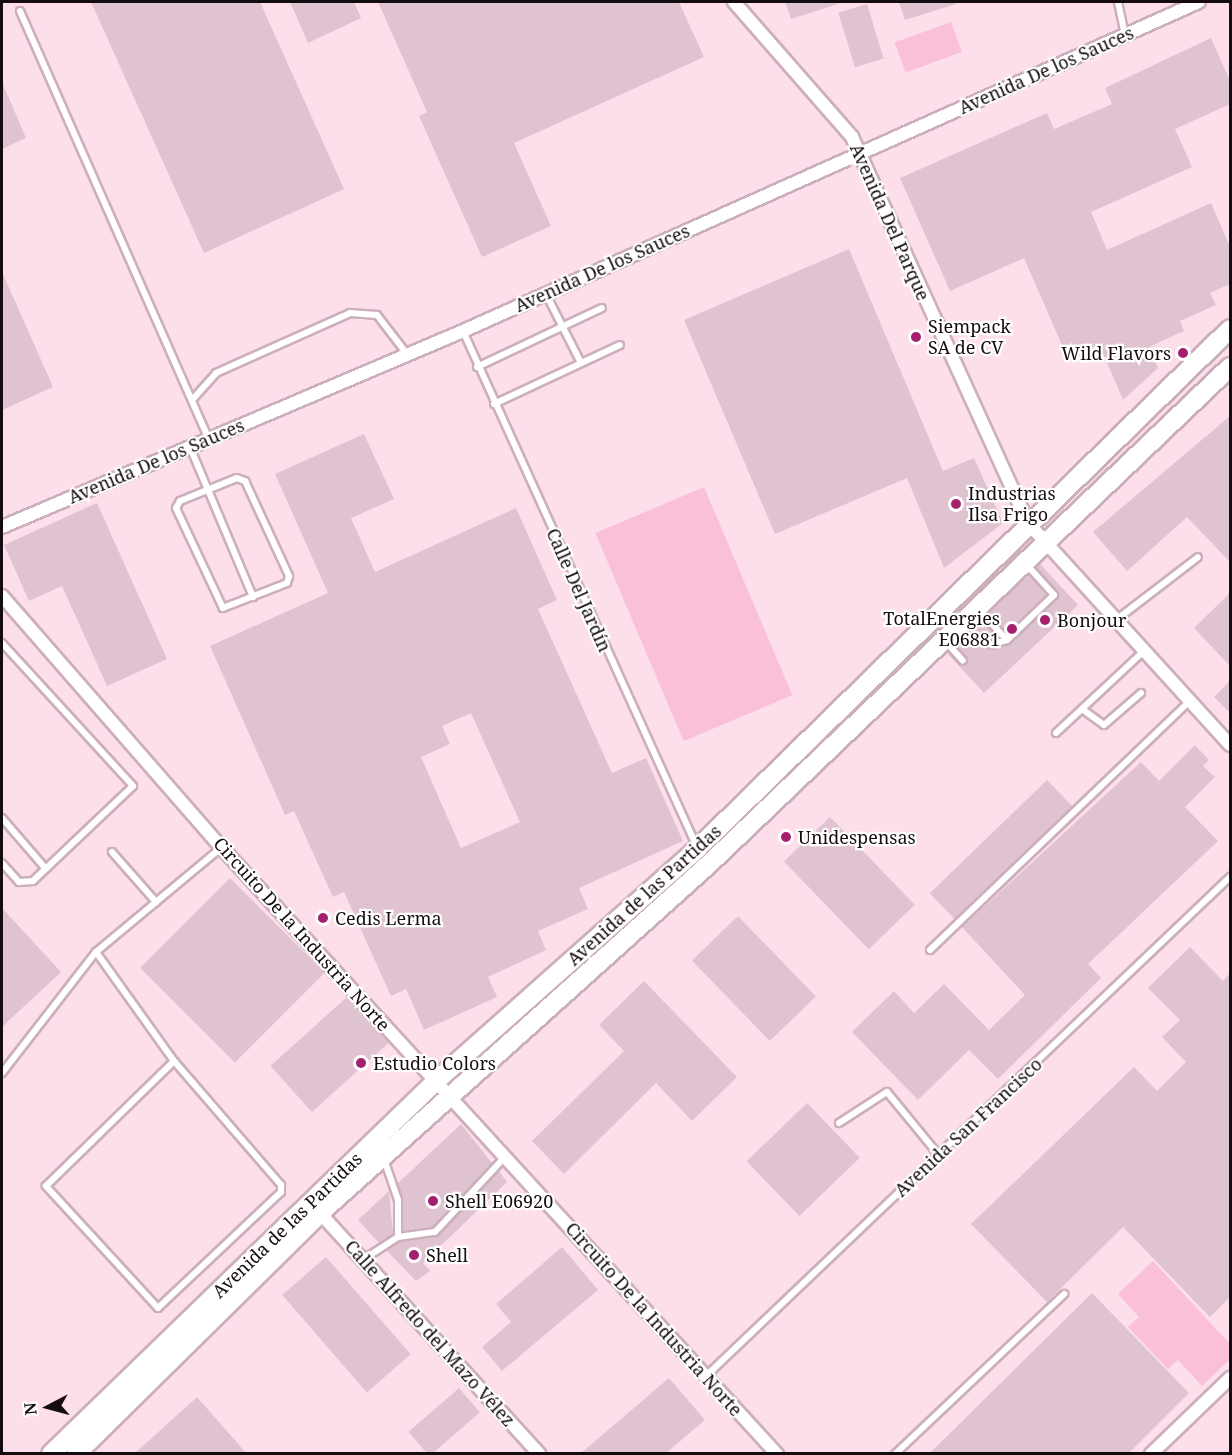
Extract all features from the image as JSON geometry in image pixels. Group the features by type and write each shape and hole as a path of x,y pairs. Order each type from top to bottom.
{"main road":[{"name":"Avenida de las Partidas","path":"51,1454 436,1081 698,848 1028,523 1230,329"},
{"name":"Avenida de las Partidas","path":"76,1454 320,1213 382,1155 451,1097 945,641 1230,367"}],"street":[{"name":"Avenida Del Parque","path":"734,2 841,124 859,153 1028,523 1043,545 1230,745"},
{"name":"Avenida De los Sauces","path":"2,527 463,331 1199,2"},
{"name":"Circuito De la Industria Norte","path":"2,596 222,848 777,1454"},
{"name":"Calle Alfredo del Mazo Vélez","path":"320,1213 364,1258 538,1454"},
{"path":"1151,1454 1230,1378"}],"lane":[{"path":"1118,2 1125,34"},
{"path":"20,11 209,439"},
{"path":"545,293 581,363"},
{"path":"477,367 602,308"},
{"path":"192,400 216,373 351,313 377,315 407,354"},
{"name":"Calle Del Jardín","path":"463,331 477,367 698,848"},
{"path":"495,404 620,345"},
{"path":"190,447 253,597"},
{"path":"237,478 245,481 289,576 287,583 228,609 219,605 176,508 207,489 237,478"},
{"path":"1115,620 1198,557"},
{"path":"992,645 1006,640 1054,595 1026,563"},
{"path":"978,609 1006,640"},
{"path":"945,641 963,661"},
{"path":"2,643 133,786 46,869 26,884 2,863"},
{"path":"1056,733 1144,651"},
{"path":"1082,709 1104,725 1141,693"},
{"path":"930,950 1190,701"},
{"path":"2,818 46,869"},
{"path":"2,1073 96,952 222,848"},
{"path":"112,852 156,902"},
{"name":"Avenida San Francisco","path":"706,1376 1230,877"},
{"path":"96,952 174,1061 281,1185 280,1192 158,1308 46,1186 174,1061"},
{"path":"839,1123 887,1092 939,1154"},
{"path":"382,1155 398,1200 398,1237"},
{"path":"364,1258 398,1237 435,1232 505,1156"},
{"path":"895,1454 1064,1293"}],"shaded area":[{"path":"2,2 1230,2 1230,1454 2,1454"},
{"path":"951,22 962,52 906,73 895,43"},
{"path":"704,487 792,695 684,741 595,533"},
{"path":"1153,1261 1230,1344 1230,1359 1202,1386 1178,1360 1168,1369 1128,1327 1139,1317 1118,1294"}],"building":[{"path":"91,2 260,2 344,189 204,253"},
{"path":"290,2 354,2 361,18 308,43"},
{"path":"378,2 679,2 704,57 514,143 551,226 482,257 419,116 427,112"},
{"path":"785,2 837,2 838,4 791,19"},
{"path":"899,2 956,2 956,4 905,20"},
{"path":"867,4 884,59 855,67 838,13"},
{"path":"1211,38 1230,81 1230,104 1175,129 1192,167 1091,212 1107,250 1211,203 1230,247 1230,284 1210,293 1216,305 1180,321 1184,331 1149,347 1158,368 1123,400 1099,344 1068,359 1024,258 950,291 900,178 1047,113 1054,129 1112,104 1105,88"},
{"path":"2,82 26,138 2,149"},
{"path":"849,249 943,471 974,458 1003,523 944,568 907,478 775,534 684,320"},
{"path":"2,272 53,387 2,410"},
{"path":"1230,416 1230,562 1187,517 1127,571 1093,532"},
{"path":"364,434 394,499 351,518 375,572 516,508 557,600 538,609 612,773 646,758 683,841 579,888 588,909 538,931 546,950 488,977 497,997 424,1030 406,989 391,996 344,892 333,897 294,811 285,815 210,646 328,593 275,474","holes":["471,713 520,822 461,848 421,757 450,744 442,726"]},
{"path":"97,503 167,659 107,686 62,586 29,601 4,545"},
{"path":"1040,564 1078,605 984,693 947,653 967,664 955,645 981,620 998,638 988,642 989,649 1011,644 1059,597 1036,568"},
{"path":"1029,575 1047,595 1006,632 988,612"},
{"path":"1230,593 1230,666 1194,628"},
{"path":"1230,681 1230,713 1214,697"},
{"path":"1195,745 1209,760 1203,766 1215,777 1185,807 1218,841 1088,964 1101,978 998,1079 969,1050 918,1100 852,1032 894,991 914,1013 944,984 989,1030 1025,995 962,927 1141,762 1159,781"},
{"path":"1047,780 1072,806 955,919 930,893"},
{"path":"830,817 915,905 869,949 784,861"},
{"path":"230,878 325,973 235,1063 140,968"},
{"path":"2,908 61,972 2,1027"},
{"path":"738,916 816,997 770,1041 692,960"},
{"path":"1190,947 1223,981 1230,973 1230,1297 1210,1317 1123,1227 1047,1302 971,1224 1134,1067 1157,1091 1186,1062 1162,1037 1180,1020 1148,988"},
{"path":"644,981 737,1077 692,1121 656,1083 564,1174 532,1141 624,1051 599,1025"},
{"path":"347,997 388,1043 312,1112 270,1066"},
{"path":"807,1103 860,1158 799,1216 747,1161"},
{"path":"461,1124 492,1163 432,1227 403,1231 398,1183"},
{"path":"499,1171 507,1182 423,1263 430,1271 416,1281 387,1251 400,1242 438,1236"},
{"path":"389,1191 393,1234 379,1243 358,1220"},
{"path":"562,1247 598,1290 502,1371 482,1347 511,1322 496,1304"},
{"path":"326,1257 411,1354 367,1392 282,1295"},
{"path":"1092,1293 1189,1393 1128,1454 929,1454"},
{"path":"669,1378 705,1420 665,1454 580,1454"},
{"path":"459,1388 480,1412 432,1454 428,1454 408,1432"},
{"path":"197,1397 247,1454 134,1454"}],"place":[{"name":"Siempack SA de CV","path":"916,337"},
{"name":"Wild Flavors","path":"1183,353"},
{"name":"Industrias Ilsa Frigo","path":"956,504"},
{"name":"Bonjour","path":"1045,620"},
{"name":"TotalEnergies E06881","path":"1012,629"},
{"name":"Unidespensas","path":"786,837"},
{"name":"Cedis Lerma","path":"323,918"},
{"name":"Estudio Colors","path":"361,1063"},
{"name":"Shell E06920","path":"433,1201"},
{"name":"Shell","path":"414,1255"}]}
